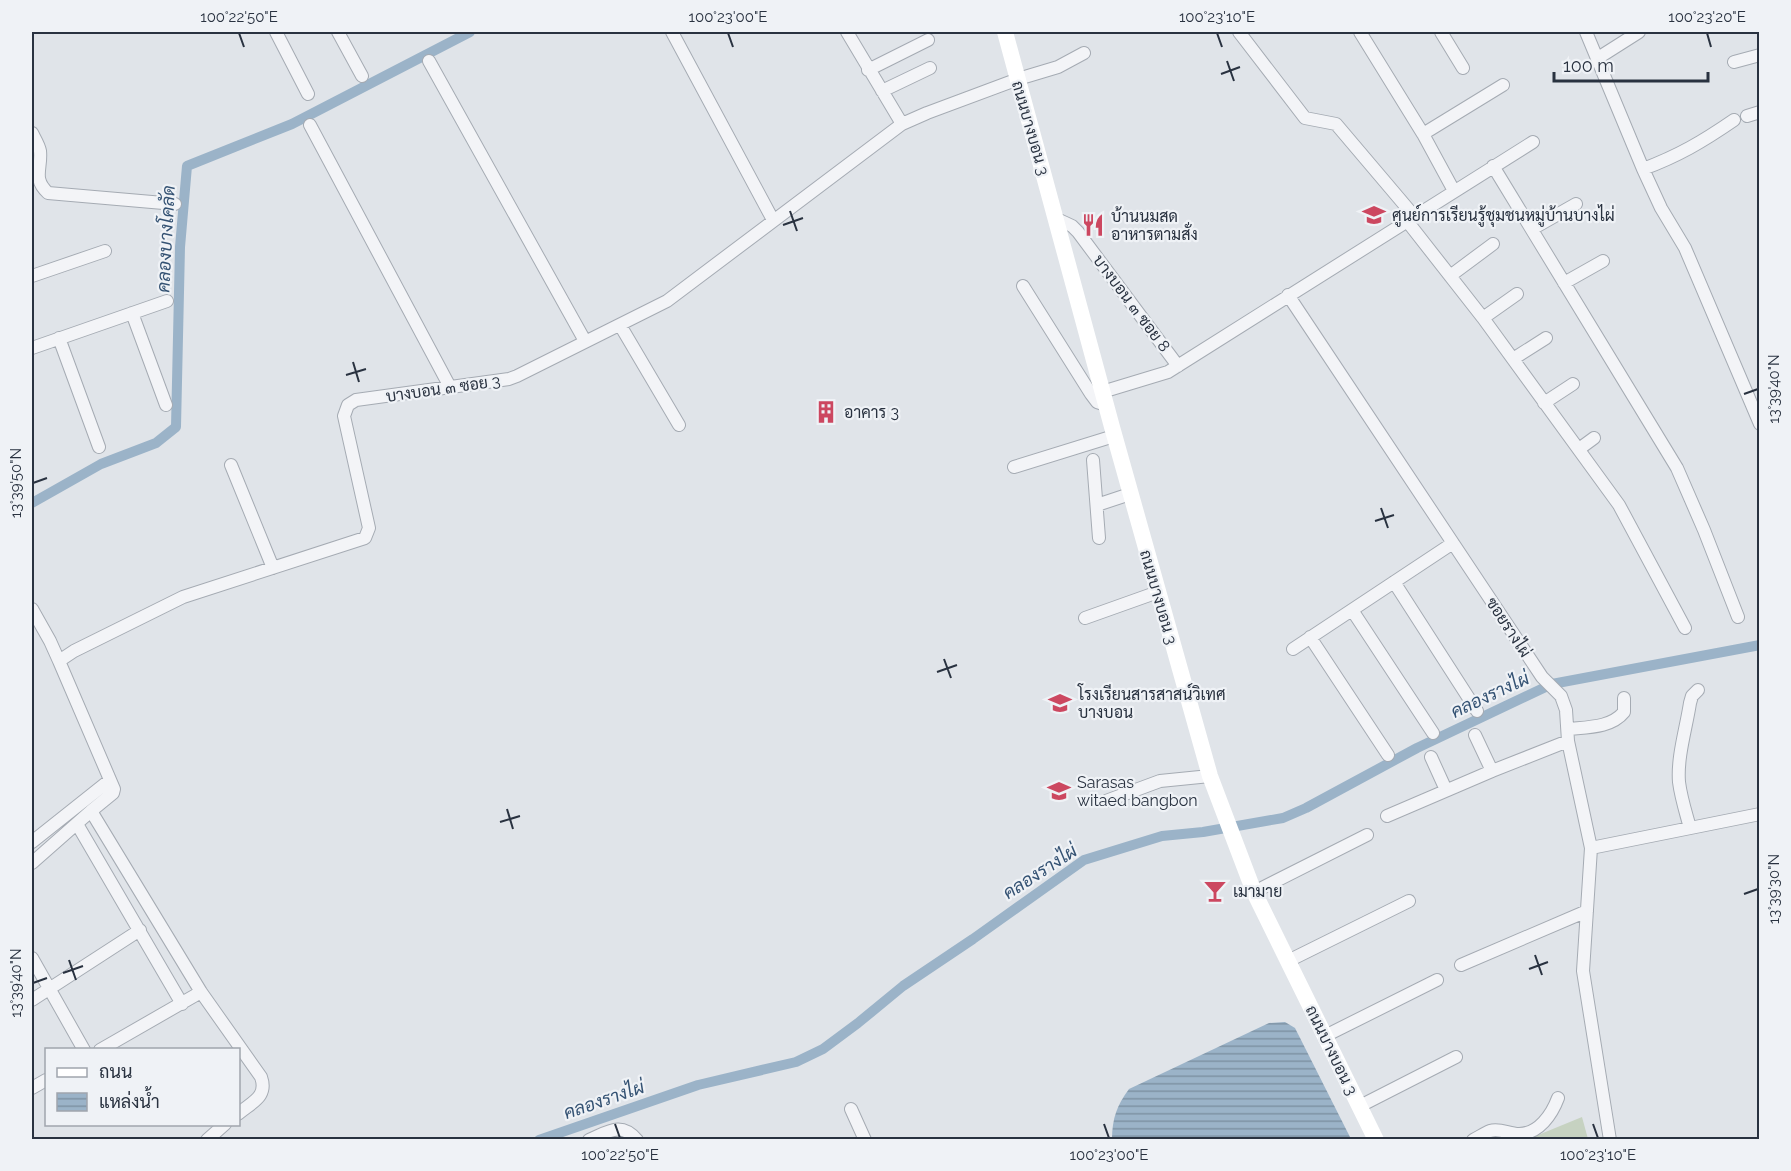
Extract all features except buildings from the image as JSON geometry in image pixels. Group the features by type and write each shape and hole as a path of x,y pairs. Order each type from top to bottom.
{"main road":[{"name":"ถนนบางบอน 3","path":"1005,32 1114,436 1210,776 1254,892 1377,1140"}],"street":[{"path":"276,32 308,94"},
{"path":"338,32 362,76"},
{"path":"672,32 773,220"},
{"path":"847,32 902,124"},
{"path":"1239,32 1305,118 1336,124 1410,219 1620,505 1685,628"},
{"path":"1360,32 1423,134 1454,191"},
{"path":"1442,32 1463,68"},
{"path":"1586,32 1643,169 1661,208 1685,248 1760,424"},
{"path":"1598,58 1639,32"},
{"path":"868,70 928,40"},
{"name":"บางบอน ๓ ซอย 3","path":"59,661 74,651 183,597 360,540 368,534 369,523 344,416 348,405 356,400 509,379 668,301 902,124 1018,79 1058,67 1084,53"},
{"path":"1734,62 1760,55"},
{"path":"429,61 585,341"},
{"path":"882,91 930,68"},
{"path":"1423,134 1503,85"},
{"path":"1747,116 1760,112"},
{"path":"1643,169 1676,157 1734,120"},
{"path":"310,125 450,387"},
{"path":"32,133 40,151 39,180 48,193 174,204"},
{"path":"1023,286 1097,402 1168,372 1533,142"},
{"path":"1493,166 1677,468 1738,617"},
{"path":"1532,229 1576,204"},
{"name":"บางบอน ๓ ซอย 8","path":"1057,219 1072,226 1078,232 1178,366"},
{"path":"1450,276 1493,244"},
{"path":"33,272 105,251"},
{"path":"1564,283 1603,261"},
{"path":"1483,318 1517,294"},
{"name":"ซอยรางไผ่","path":"1288,295 1542,677 1561,696 1566,710 1568,735 1591,848 1584,984 1610,1140"},
{"path":"32,348 167,301"},
{"path":"132,313 166,405"},
{"path":"620,325 679,425"},
{"path":"59,338 99,447"},
{"path":"1513,360 1546,338"},
{"path":"1544,403 1573,384"},
{"path":"1014,467 1114,436"},
{"path":"1579,448 1594,438"},
{"path":"1093,460 1099,538"},
{"path":"231,465 273,568"},
{"path":"1097,505 1130,494"},
{"path":"1293,649 1453,543"},
{"path":"1394,582 1477,711"},
{"path":"1085,618 1158,592"},
{"path":"32,609 59,661 114,793 32,863"},
{"path":"1352,610 1433,733"},
{"path":"1310,637 1388,755"},
{"path":"1690,828 1679,782 1679,765 1692,696 1698,690"},
{"path":"1387,816 1492,771 1568,735 1614,721 1624,711 1624,698"},
{"path":"1475,735 1492,771"},
{"path":"1431,757 1446,790"},
{"path":"1106,801 1160,781 1210,776"},
{"path":"32,842 110,780"},
{"path":"92,811 201,992 261,1077 264,1086 261,1095 240,1112"},
{"path":"1591,848 1760,814"},
{"path":"77,824 182,1004"},
{"path":"1254,892 1368,835"},
{"path":"1288,961 1409,900"},
{"path":"1461,965 1587,911"},
{"path":"32,1000 140,930"},
{"path":"32,958 83,1048"},
{"path":"1325,1036 1437,980"},
{"path":"104,1048 201,992"},
{"path":"1360,1106 1456,1057"},
{"path":"1473,1140 1490,1131 1520,1134 1528,1132 1539,1126 1552,1113 1558,1098"},
{"path":"851,1109 865,1140"},
{"path":"207,1140 224,1126"},
{"path":"589,1140 618,1128 628,1130 637,1140"}],"green space":[{"path":"1582,1117 1588,1139 1526,1140"}],"water":[{"path":"1285,1022 1295,1028 1351,1139 1112,1139 1116,1112 1129,1089 1269,1023"}],"waterway":[{"name":"คลองบางโคลัด","path":"32,503 101,464 156,443 176,427 180,247 187,166 292,124 470,32"},
{"name":"คลองรางไผ่","path":"539,1140 698,1085 796,1062 823,1049 903,986 1084,860 1162,836 1203,832 1283,818 1417,748 1552,684 1760,645"}],"place":[{"name":"ศูนย์การเรียนรู้ชุมชนหมู่บ้านบางไผ่","path":"1374,215"},
{"name":"บ้านนมสด อาหารตามสั่ง","path":"1093,225"},
{"name":"อาคาร 3","path":"826,412"},
{"name":"โรงเรียนสารสาสน์วิเทศ บางบอน","path":"1060,703"},
{"name":"Sarasas witaed bangbon","path":"1059,791"},
{"name":"เมามาย","path":"1215,891"}]}
